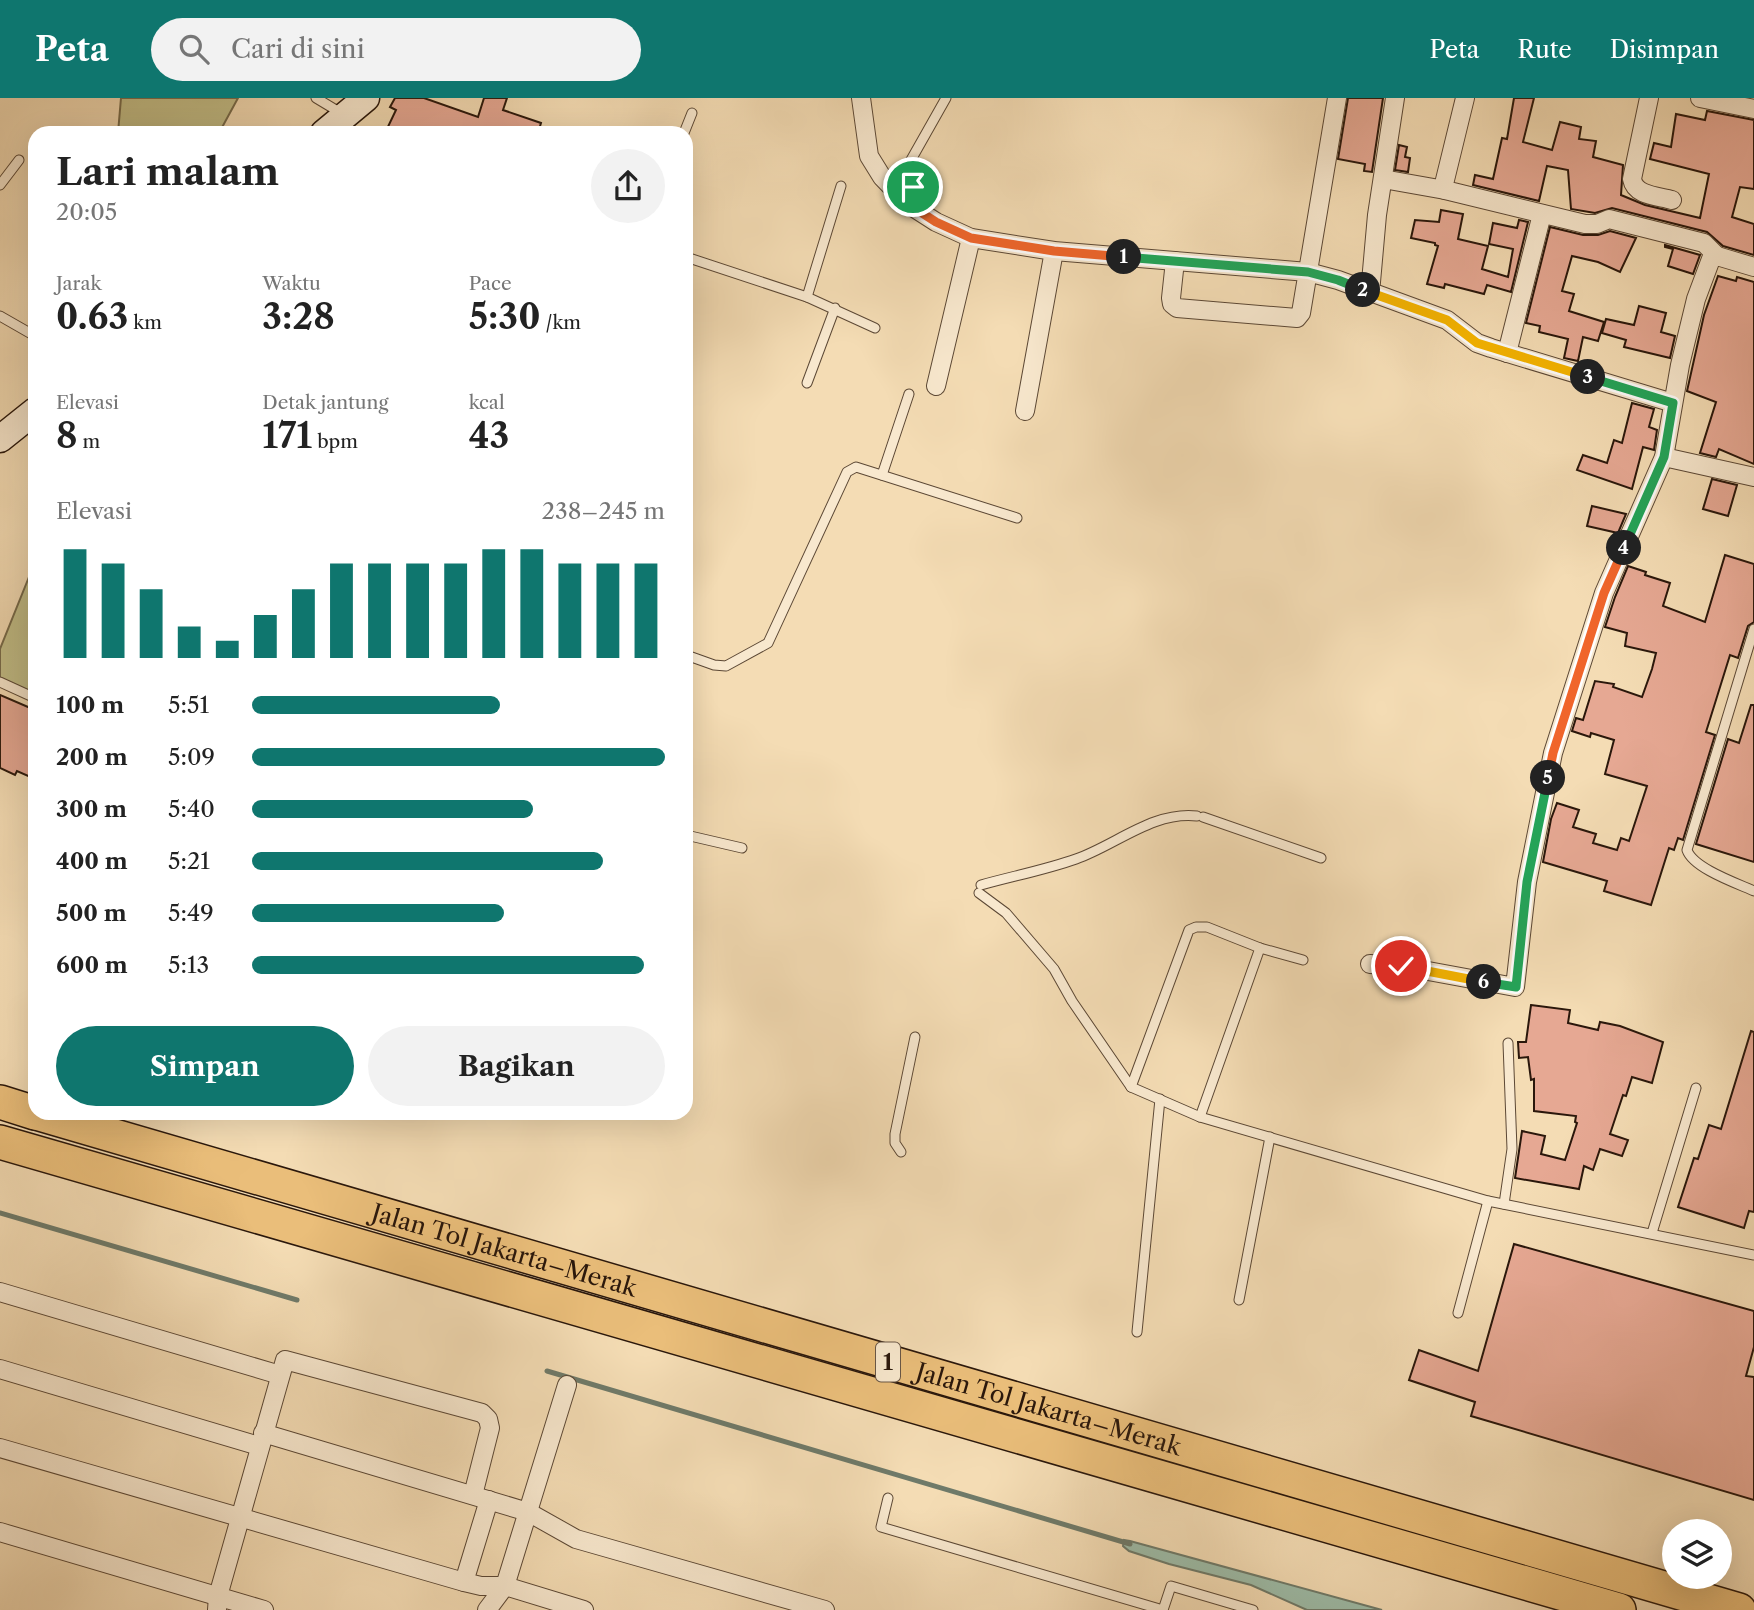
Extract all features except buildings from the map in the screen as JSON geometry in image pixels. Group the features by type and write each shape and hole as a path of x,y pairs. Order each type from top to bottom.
{"highway":[{"name":"Jalan Tol Jakarta–Merak","path":"0,1102 28,1111"},
{"name":"Jalan Tol Jakarta–Merak","path":"60,1120 1739,1610"},
{"name":"Jalan Tol Jakarta–Merak","path":"0,1142 1619,1610"}],"main road":[{"path":"332,126 366,98"},
{"path":"0,439 28,417"}],"street":[{"path":"861,98 869,156 882,177 908,204 936,222 971,238 1054,251 1308,272 1338,280 1447,320 1477,343 1673,403"},
{"path":"1175,261 1171,298 1172,304 1177,308 1297,318 1301,313 1337,98"},
{"path":"1370,293 1382,179 1395,98"},
{"path":"1445,190 1444,184 1465,98"},
{"path":"1650,98 1632,179 1633,186 1639,191 1672,200"},
{"path":"1709,99 1754,109"},
{"path":"1382,179 1445,190 1585,224 1597,224 1609,219 1704,243 1717,256 1754,267"},
{"path":"1507,353 1542,214"},
{"path":"936,386 971,238"},
{"path":"1025,411 1054,251"},
{"path":"1370,964 1401,966 1516,987 1527,882 1553,753 1604,593 1664,457 1680,365 1696,299 1709,262 1717,256"},
{"path":"1664,457 1754,477"},
{"path":"0,1292 280,1375"},
{"path":"215,1605 285,1360 482,1413 488,1419 490,1428 473,1584 480,1610"},
{"path":"0,1369 481,1497 528,1512 576,1539 803,1607 825,1610"},
{"path":"487,1610 505,1586 567,1385"},
{"path":"0,1448 473,1584 505,1586 584,1610"},
{"path":"0,1532 215,1605 264,1610"}],"lane":[{"path":"316,98 344,115"},
{"path":"908,204 913,185 906,171 907,167 946,98"},
{"path":"687,126 692,113"},
{"path":"0,185 19,160"},
{"path":"807,297 841,186"},
{"path":"693,259 807,297 875,328"},
{"path":"807,383 835,308"},
{"path":"0,316 28,332"},
{"path":"882,475 909,394"},
{"path":"693,658 726,666 768,643 847,472 856,467 1017,518"},
{"path":"1754,629 1687,850 1697,863 1754,891"},
{"path":"0,682 28,695"},
{"path":"1321,858 1200,816 1185,814 1160,820 1077,859 980,889 1006,913 1054,969 1072,1001 1131,1087 1200,1117 1488,1201 1754,1255"},
{"path":"693,837 742,848"},
{"path":"1131,1087 1189,930 1196,926 1207,927 1260,948 1303,960"},
{"path":"1200,1117 1260,948"},
{"path":"901,1152 895,1143 895,1134 915,1037"},
{"path":"1504,1204 1512,1149 1508,1043"},
{"path":"1652,1233 1696,1088"},
{"path":"1137,1332 1160,1099"},
{"path":"1239,1300 1270,1137"},
{"path":"1458,1313 1488,1201"},
{"path":"888,1498 881,1527 1163,1610 1171,1586 1253,1610"}],"shaded area":[{"path":"121,98 238,98 223,126 119,126"},
{"path":"28,579 28,698 0,684 0,649"},
{"path":"1124,1540 1382,1610 1307,1610 1251,1585 1129,1551 1123,1546"}],"waterway":[{"path":"0,1213 297,1300"},
{"path":"547,1371 1130,1544"}],"route":[{"path":"913,187 908,204 936,222 971,238 1054,251 1308,272 1433,314 1447,320 1477,343 1673,403 1664,457 1604,593 1553,753 1527,882 1516,987 1401,966"}]}
